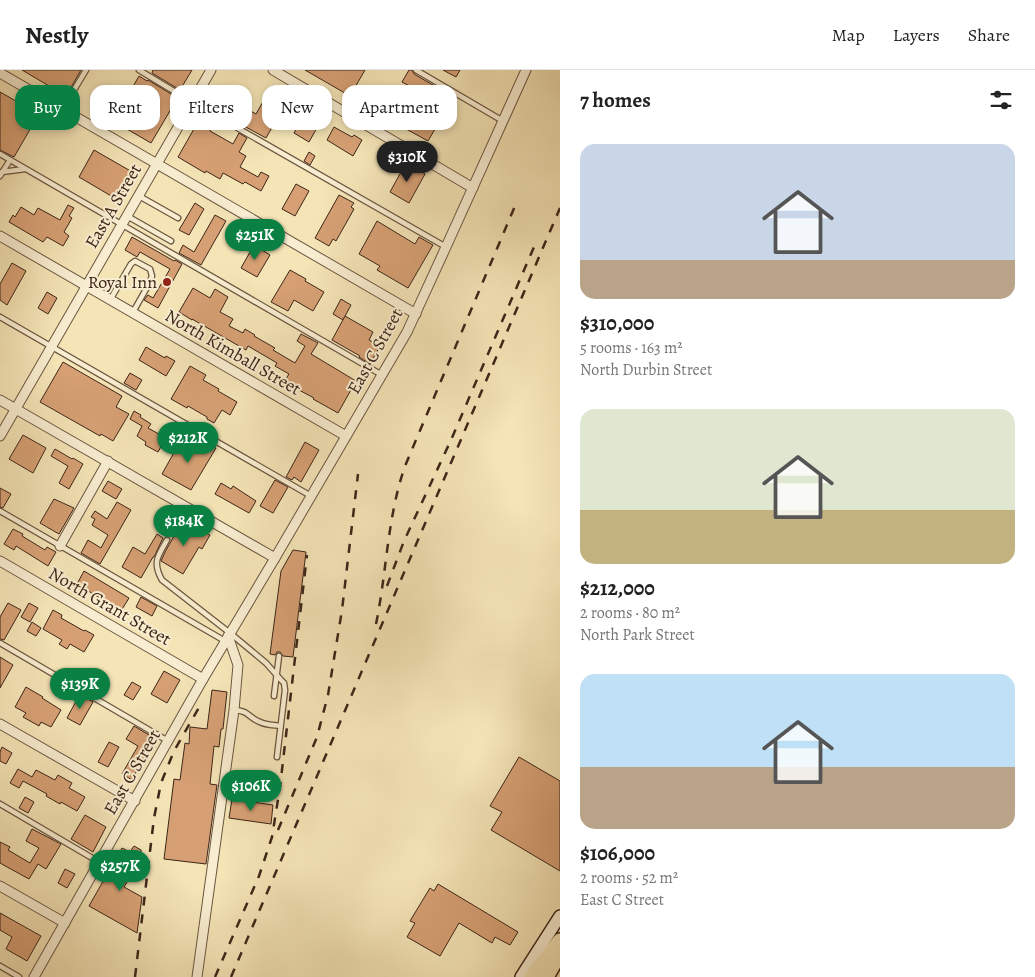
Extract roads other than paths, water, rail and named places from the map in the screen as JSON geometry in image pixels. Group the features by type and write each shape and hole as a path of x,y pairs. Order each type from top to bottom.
{"highway":[{"path":"532,977 560,940"},
{"path":"546,977 560,953"}],"main road":[{"path":"521,977 560,916"}],"street":[{"name":"East A Street","path":"202,85 211,70"},
{"path":"273,70 473,188"},
{"name":"East C Street","path":"34,977 203,679 416,314 526,70"},
{"path":"0,73 20,85"},
{"path":"80,120 416,314"},
{"name":"East A Street","path":"0,436 175,130"},
{"name":"North Kimball Street","path":"0,236 346,436"},
{"path":"0,400 275,558"},
{"path":"60,546 108,461"},
{"name":"North Grant Street","path":"0,561 203,679"},
{"path":"197,977 234,710 238,665 228,636"},
{"path":"0,724 134,801"},
{"path":"0,886 65,923"}],"lane":[{"path":"77,85 86,70"},
{"path":"139,70 170,89"},
{"path":"416,70 503,121"},
{"path":"241,130 446,248"},
{"path":"0,154 382,375"},
{"path":"1,174 10,160"},
{"path":"1,174 26,169"},
{"path":"138,195 178,218"},
{"path":"126,215 171,241"},
{"path":"110,300 131,264 135,261 150,269 152,276 149,284 132,313"},
{"path":"0,317 311,496"},
{"path":"0,511 60,546 228,636"},
{"path":"167,540 157,559 157,572 162,580 228,636 266,663 284,683 285,690 277,757"},
{"path":"0,642 168,742"},
{"path":"274,696 279,656"},
{"path":"234,710 243,710 263,724 280,726"},
{"path":"0,804 99,862"},
{"path":"0,966 19,977"}],"railway":[{"path":"376,624 394,505 405,466 515,206"},
{"path":"231,977 560,208"},
{"path":"387,586 404,541 451,440 537,240"},
{"path":"278,830 317,737 328,695 342,610 358,474"},
{"path":"215,977 259,876 272,837 280,787 307,555"},
{"path":"135,977 154,818 161,783 174,751 201,704"}],"place":[{"name":"Royal Inn","path":"167,282"}]}
